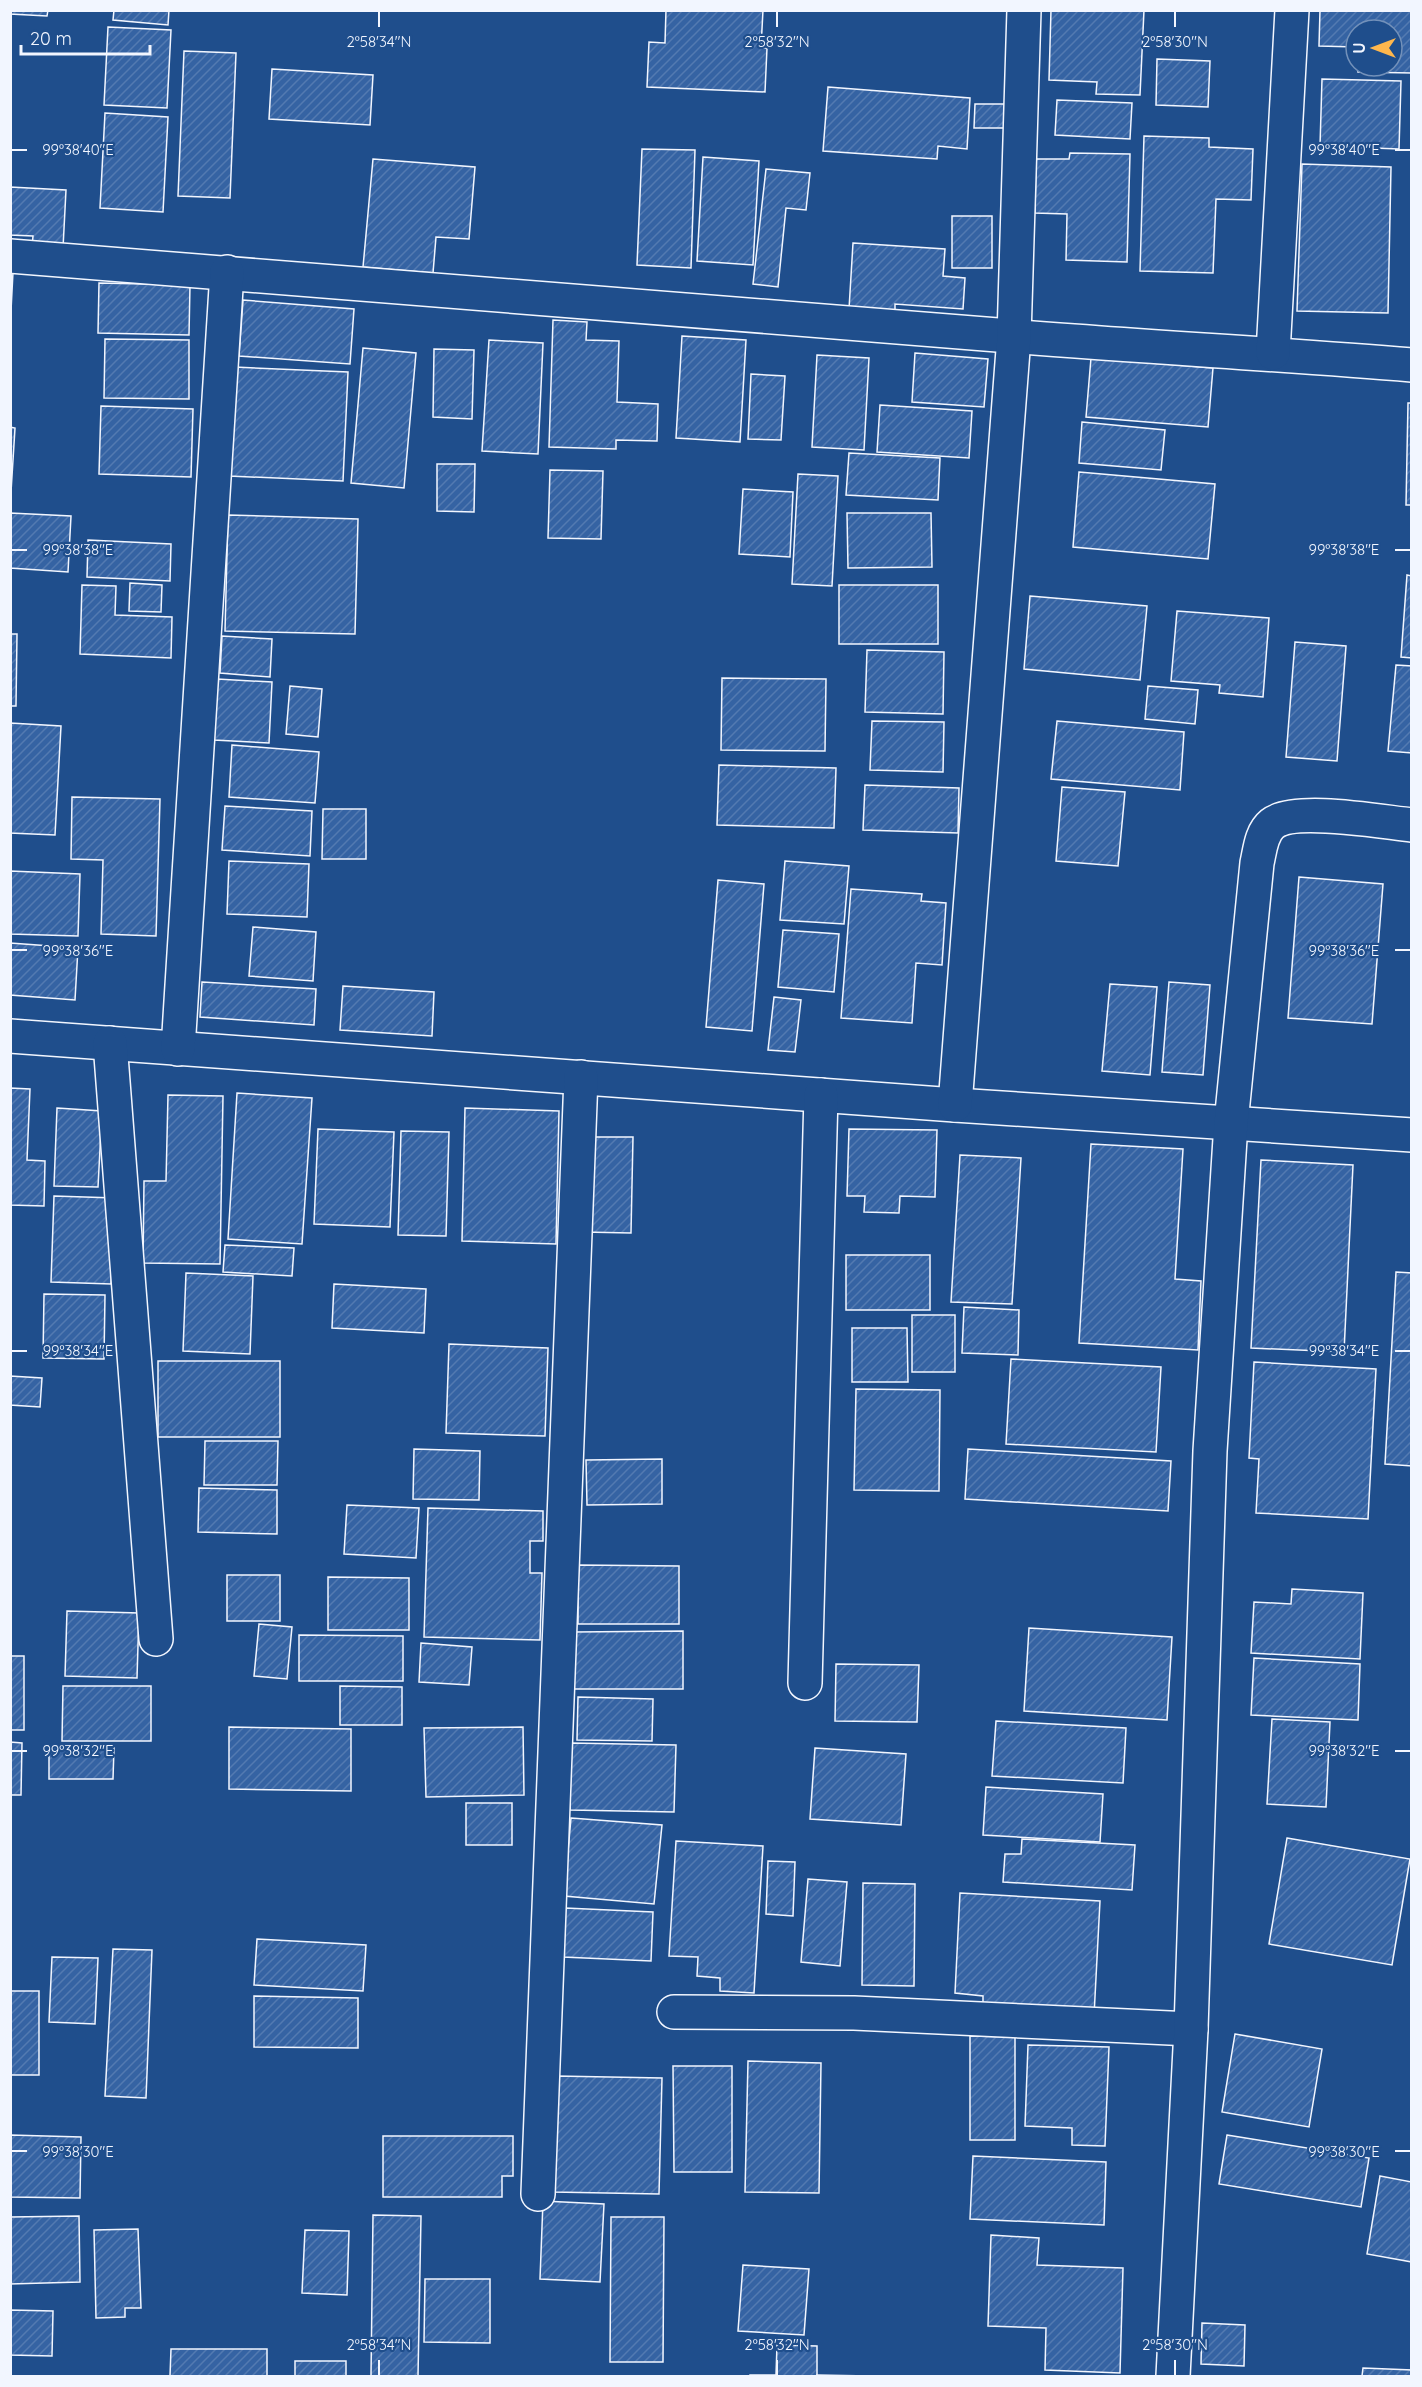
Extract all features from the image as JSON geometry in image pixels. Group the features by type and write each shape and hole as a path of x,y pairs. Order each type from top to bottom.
{"street":[{"path":"956,1105 1014,337 1024,10"},
{"path":"1273,353 1292,10"},
{"path":"10,256 1014,337 1273,353 1412,365"},
{"path":"178,1049 226,272"},
{"path":"1173,2376 1191,2029 1210,1451 1231,1123 1257,863 1264,834 1273,823 1301,814 1412,825"},
{"path":"10,1036 956,1105 1412,1135"},
{"path":"110,1043 156,1639"},
{"path":"538,2194 581,1077"},
{"path":"805,1683 821,1095"},
{"path":"675,2012 854,2013 1191,2029"}],"building":[{"path":"10,10 48,10 47,16 10,14"},
{"path":"114,10 169,10 168,25 113,20"},
{"path":"666,10 763,10 761,48 767,48 765,92 647,87 649,42 665,43"},
{"path":"1051,10 1144,10 1140,95 1096,94 1097,82 1049,80"},
{"path":"1320,10 1412,10 1412,73 1404,73 1404,18 1344,18 1344,47 1319,46"},
{"path":"108,27 171,30 167,108 104,105"},
{"path":"184,51 236,53 230,198 178,196"},
{"path":"1157,59 1210,61 1208,107 1156,105"},
{"path":"272,69 373,75 370,125 269,119"},
{"path":"1322,79 1401,81 1399,149 1320,146"},
{"path":"828,87 970,98 967,149 938,146 937,159 823,151"},
{"path":"1057,100 1132,103 1130,139 1055,135"},
{"path":"975,104 1015,104 1015,128 974,128"},
{"path":"105,113 168,117 163,212 100,208"},
{"path":"1144,136 1209,138 1209,147 1253,149 1251,200 1216,199 1213,273 1140,271"},
{"path":"642,149 695,150 691,268 637,265"},
{"path":"1070,153 1130,154 1127,262 1066,260 1067,214 1035,213 1036,159 1069,159"},
{"path":"703,157 759,161 753,265 697,261"},
{"path":"373,159 475,167 469,239 436,237 433,273 363,267"},
{"path":"1302,164 1391,167 1388,313 1297,311"},
{"path":"766,169 810,173 806,210 786,208 778,287 753,284"},
{"path":"10,187 66,190 63,248 32,247 33,236 10,235"},
{"path":"952,216 992,216 992,268 952,268"},
{"path":"853,243 945,249 943,276 965,278 963,309 895,304 895,312 849,309"},
{"path":"10,272 13,272 10,330"},
{"path":"99,283 190,285 189,335 98,333"},
{"path":"243,300 354,309 350,364 239,356"},
{"path":"553,320 587,322 586,340 619,341 617,402 658,404 657,441 616,440 616,449 549,447"},
{"path":"682,336 746,340 740,442 676,438"},
{"path":"105,339 189,340 189,399 104,398"},
{"path":"489,340 543,343 538,454 482,451"},
{"path":"363,348 416,353 404,488 351,483"},
{"path":"434,349 474,350 472,419 433,417"},
{"path":"915,353 988,359 984,407 912,402"},
{"path":"817,355 869,358 864,450 812,447"},
{"path":"1091,358 1213,368 1208,427 1086,417"},
{"path":"234,367 348,372 343,481 229,476"},
{"path":"751,374 785,376 781,440 748,439"},
{"path":"1408,403 1412,403 1412,505 1406,505"},
{"path":"880,405 972,411 969,458 877,452"},
{"path":"101,406 193,409 191,477 99,474"},
{"path":"1082,422 1165,430 1161,470 1079,463"},
{"path":"10,427 15,428 11,492 10,492"},
{"path":"849,453 940,458 938,500 846,495"},
{"path":"437,464 475,464 474,512 437,511"},
{"path":"550,470 603,471 601,539 548,538"},
{"path":"1079,472 1215,484 1208,559 1073,547"},
{"path":"798,474 838,476 832,586 792,584"},
{"path":"743,489 793,492 790,557 739,554"},
{"path":"10,513 71,516 68,572 10,568"},
{"path":"847,513 931,513 932,567 848,568"},
{"path":"228,515 358,519 355,634 225,631"},
{"path":"88,540 171,544 170,581 87,577"},
{"path":"1407,575 1412,576 1412,658 1401,657"},
{"path":"130,583 162,585 161,612 129,611"},
{"path":"82,585 116,586 115,615 172,617 171,658 80,654"},
{"path":"839,585 938,585 938,644 839,644"},
{"path":"1030,596 1147,606 1140,680 1024,669"},
{"path":"1177,611 1269,618 1263,697 1219,693 1220,685 1171,681"},
{"path":"10,634 17,634 16,706 10,706"},
{"path":"222,636 272,639 270,677 220,673"},
{"path":"1295,642 1346,646 1337,761 1286,757"},
{"path":"867,650 944,652 943,714 865,712"},
{"path":"1396,665 1412,666 1412,753 1388,751"},
{"path":"722,678 826,679 825,751 721,750"},
{"path":"217,679 272,682 269,743 214,740"},
{"path":"290,686 322,689 318,737 286,734"},
{"path":"1148,686 1198,690 1195,724 1145,719"},
{"path":"872,721 944,722 943,772 870,770"},
{"path":"1057,721 1184,732 1180,790 1051,779"},
{"path":"10,723 61,726 55,835 10,833"},
{"path":"232,745 319,752 315,803 229,797"},
{"path":"719,765 836,768 834,828 717,825"},
{"path":"865,785 959,788 958,833 863,830"},
{"path":"1062,787 1125,792 1118,866 1056,861"},
{"path":"72,797 160,799 156,936 101,934 103,860 71,859"},
{"path":"225,806 312,811 310,856 222,850"},
{"path":"323,809 366,809 366,859 322,859"},
{"path":"229,861 309,864 307,917 227,914"},
{"path":"785,861 849,866 844,924 780,920"},
{"path":"10,871 80,874 78,936 10,934"},
{"path":"1299,877 1383,884 1372,1024 1288,1018"},
{"path":"718,880 764,884 752,1031 706,1027"},
{"path":"851,889 922,894 921,901 946,903 942,965 916,963 912,1023 841,1018"},
{"path":"253,927 316,932 313,981 249,976"},
{"path":"783,930 839,934 834,992 778,987"},
{"path":"10,943 78,948 75,1000 10,995"},
{"path":"202,982 316,989 314,1025 200,1017"},
{"path":"1169,982 1210,985 1203,1075 1162,1072"},
{"path":"1110,984 1157,987 1150,1075 1102,1071"},
{"path":"343,986 434,992 432,1036 340,1030"},
{"path":"774,997 801,1000 795,1052 768,1050"},
{"path":"10,1088 30,1089 27,1160 45,1161 44,1206 10,1205"},
{"path":"237,1093 312,1098 302,1244 228,1239"},
{"path":"168,1095 223,1096 220,1264 143,1263 144,1181 166,1181"},
{"path":"57,1108 102,1111 98,1187 54,1186"},
{"path":"465,1108 559,1111 556,1244 462,1241"},
{"path":"318,1129 394,1132 390,1227 314,1224"},
{"path":"849,1129 937,1130 935,1197 900,1196 899,1213 864,1212 865,1196 847,1196"},
{"path":"401,1131 449,1132 446,1236 398,1235"},
{"path":"585,1137 633,1137 631,1233 583,1232"},
{"path":"1091,1144 1183,1149 1175,1279 1201,1281 1198,1350 1079,1343"},
{"path":"960,1155 1021,1158 1012,1304 951,1302"},
{"path":"1261,1160 1353,1165 1344,1352 1251,1348"},
{"path":"54,1196 115,1198 111,1284 51,1282"},
{"path":"225,1245 294,1248 292,1276 223,1272"},
{"path":"846,1255 930,1255 930,1310 846,1310"},
{"path":"1396,1272 1412,1273 1412,1466 1385,1464"},
{"path":"186,1273 253,1276 250,1354 183,1351"},
{"path":"334,1284 426,1289 424,1333 332,1328"},
{"path":"44,1294 105,1295 104,1359 43,1358"},
{"path":"964,1307 1019,1310 1018,1355 962,1353"},
{"path":"912,1315 955,1315 955,1372 912,1372"},
{"path":"852,1328 907,1328 908,1382 852,1382"},
{"path":"449,1344 548,1348 545,1436 446,1433"},
{"path":"1011,1359 1161,1367 1156,1452 1006,1444"},
{"path":"158,1361 280,1361 280,1437 158,1437"},
{"path":"1254,1362 1376,1369 1368,1519 1256,1513 1259,1459 1249,1458"},
{"path":"10,1376 42,1378 40,1407 10,1405"},
{"path":"856,1389 940,1390 939,1491 854,1490"},
{"path":"205,1441 278,1441 277,1485 204,1485"},
{"path":"414,1449 480,1451 479,1500 413,1499"},
{"path":"968,1449 1171,1461 1168,1511 965,1499"},
{"path":"662,1459 662,1504 587,1505 586,1460"},
{"path":"199,1488 277,1490 277,1534 198,1532"},
{"path":"347,1505 419,1508 416,1558 344,1554"},
{"path":"428,1508 543,1511 543,1541 530,1541 530,1573 542,1573 540,1640 424,1637"},
{"path":"578,1565 679,1566 679,1624 578,1624"},
{"path":"227,1575 280,1575 280,1621 227,1621"},
{"path":"328,1577 409,1578 409,1630 328,1630"},
{"path":"1292,1589 1363,1593 1360,1659 1251,1653 1254,1602 1291,1604"},
{"path":"67,1611 139,1613 137,1678 65,1676"},
{"path":"259,1624 292,1627 287,1679 254,1676"},
{"path":"1029,1628 1172,1637 1167,1720 1024,1711"},
{"path":"683,1631 683,1689 574,1689 573,1632"},
{"path":"299,1635 403,1636 403,1681 299,1681"},
{"path":"421,1643 472,1647 469,1685 419,1682"},
{"path":"10,1656 24,1656 24,1730 10,1730"},
{"path":"1254,1658 1360,1664 1358,1720 1251,1715"},
{"path":"836,1664 919,1665 917,1722 835,1721"},
{"path":"63,1686 151,1686 151,1741 62,1741"},
{"path":"340,1686 402,1687 402,1725 340,1725"},
{"path":"578,1697 653,1699 652,1741 577,1740"},
{"path":"1272,1719 1330,1722 1326,1807 1267,1804"},
{"path":"996,1721 1126,1728 1123,1783 992,1776"},
{"path":"229,1727 351,1729 351,1791 229,1789"},
{"path":"523,1727 524,1795 426,1797 424,1728"},
{"path":"10,1742 22,1743 21,1795 10,1795"},
{"path":"571,1743 676,1745 674,1812 570,1810"},
{"path":"49,1748 114,1748 113,1779 49,1779"},
{"path":"815,1748 906,1754 901,1825 810,1819"},
{"path":"986,1787 1103,1794 1100,1842 983,1835"},
{"path":"466,1803 512,1803 512,1845 466,1845"},
{"path":"571,1818 662,1825 654,1904 564,1896"},
{"path":"1287,1838 1410,1859 1392,1965 1269,1944"},
{"path":"1022,1839 1135,1845 1132,1890 1003,1882 1005,1854 1021,1854"},
{"path":"676,1841 763,1846 754,1993 720,1991 720,1978 697,1976 698,1957 669,1956"},
{"path":"768,1861 795,1862 793,1916 766,1914"},
{"path":"808,1879 847,1882 840,1966 801,1962"},
{"path":"863,1883 915,1884 914,1986 862,1985"},
{"path":"960,1893 1100,1901 1094,2016 983,2009 983,1996 955,1993"},
{"path":"565,1908 653,1912 651,1961 563,1957"},
{"path":"257,1939 366,1945 363,1991 254,1985"},
{"path":"113,1949 152,1950 146,2098 105,2096"},
{"path":"52,1957 98,1958 95,2024 49,2022"},
{"path":"10,1991 39,1991 39,2075 10,2075"},
{"path":"254,1996 358,1998 358,2048 254,2047"},
{"path":"1235,2034 1322,2049 1309,2127 1222,2112"},
{"path":"970,2036 1015,2037 1015,2140 970,2140"},
{"path":"1028,2045 1109,2047 1105,2146 1072,2145 1072,2128 1025,2126"},
{"path":"748,2061 821,2063 819,2193 745,2192"},
{"path":"673,2066 732,2066 732,2172 674,2172"},
{"path":"556,2076 662,2078 659,2194 553,2192"},
{"path":"10,2135 81,2137 80,2198 10,2197"},
{"path":"1227,2135 1369,2158 1361,2207 1219,2184"},
{"path":"383,2136 513,2136 513,2176 502,2176 502,2197 383,2197"},
{"path":"973,2156 1106,2162 1104,2225 970,2219"},
{"path":"1380,2176 1412,2182 1412,2262 1367,2254"},
{"path":"543,2201 604,2204 600,2282 540,2279"},
{"path":"373,2215 421,2216 418,2376 371,2376"},
{"path":"79,2216 80,2282 10,2284 10,2217"},
{"path":"611,2217 664,2217 663,2362 610,2362"},
{"path":"138,2229 141,2308 125,2308 125,2317 96,2318 94,2230"},
{"path":"305,2230 349,2231 347,2295 302,2293"},
{"path":"991,2235 1039,2238 1037,2265 1123,2268 1120,2373 1045,2370 1046,2328 988,2326"},
{"path":"743,2265 809,2269 804,2335 738,2331"},
{"path":"425,2279 490,2279 490,2343 424,2342"},
{"path":"10,2310 53,2311 52,2356 10,2355"},
{"path":"1202,2323 1245,2325 1244,2366 1201,2364"},
{"path":"777,2345 817,2346 817,2376 750,2376 776,2375"},
{"path":"171,2349 267,2349 267,2376 170,2376"},
{"path":"295,2361 346,2361 346,2376 295,2376"},
{"path":"1363,2368 1412,2370 1412,2376 1362,2376"},
{"path":"817,2375 870,2376 817,2376"}]}
